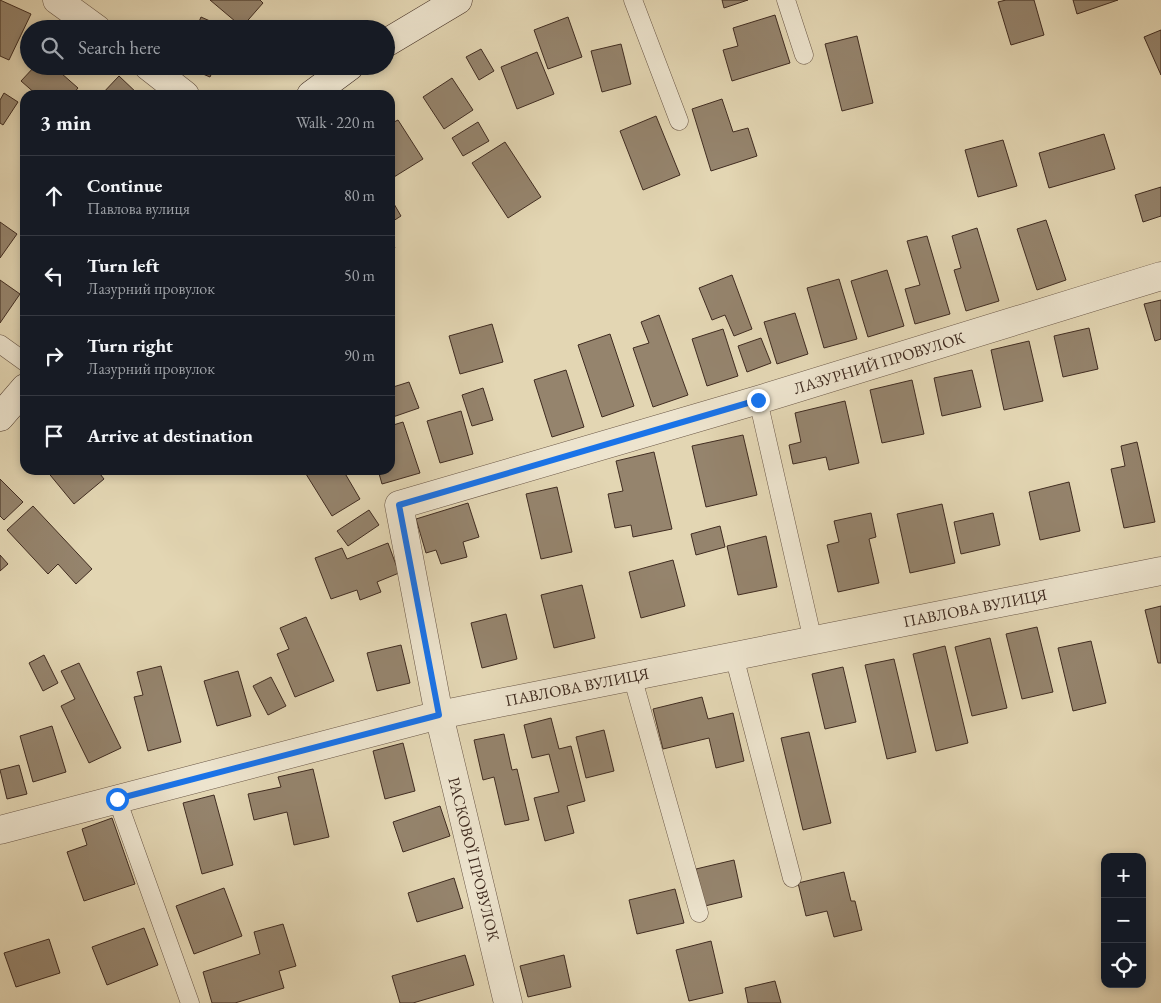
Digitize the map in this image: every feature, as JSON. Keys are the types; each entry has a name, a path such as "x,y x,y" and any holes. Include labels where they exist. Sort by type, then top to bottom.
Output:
{"street":[{"path":"57,0 85,20"},
{"path":"395,38 458,0"},
{"path":"159,75 179,90"},
{"path":"318,90 338,75"},
{"name":"ЛАЗУРНИЙ ПРОВУЛОК","path":"439,715 399,505 758,400 1161,276"},
{"path":"0,417 20,394"},
{"name":"ПАВЛОВА ВУЛИЦЯ","path":"0,830 439,715 1161,571"},
{"name":"РАСКОВОЇ ПРОВУЛОК","path":"439,715 508,1003"}],"lane":[{"path":"633,0 679,122"},
{"path":"786,0 804,55"},
{"path":"0,344 20,358"},
{"path":"758,400 813,640"},
{"path":"734,656 792,878"},
{"path":"632,676 699,913"},
{"path":"117,799 190,1003"}],"building":[{"path":"0,0 31,14 28,20 20,20 20,37 9,60 0,56"},
{"path":"210,0 260,0 263,3 248,20 234,20"},
{"path":"722,0 748,0 724,8"},
{"path":"1006,0 1034,0 1044,35 1011,45 998,2"},
{"path":"1073,0 1118,0 1077,14"},
{"path":"775,15 790,63 732,81 723,50 738,46 733,28"},
{"path":"568,17 582,57 548,69 534,30"},
{"path":"1161,30 1161,75 1144,37"},
{"path":"857,36 873,103 842,111 825,44"},
{"path":"621,44 631,84 602,92 591,51"},
{"path":"481,49 494,71 479,80 466,57"},
{"path":"537,52 554,94 517,109 501,67"},
{"path":"27,75 63,75 78,88 76,90 31,90 21,81"},
{"path":"119,76 134,90 106,90"},
{"path":"452,78 473,110 444,129 423,97"},
{"path":"4,93 18,102 3,125 0,123 0,100"},
{"path":"722,99 733,132 748,128 757,156 711,171 692,109"},
{"path":"656,116 680,175 643,190 620,131"},
{"path":"398,120 423,159 395,176 395,122"},
{"path":"478,122 489,141 463,156 452,138"},
{"path":"1104,134 1115,169 1049,188 1039,153"},
{"path":"1003,140 1017,186 978,197 965,150"},
{"path":"505,142 541,197 508,218 472,163"},
{"path":"1161,187 1161,216 1143,222 1135,195"},
{"path":"395,206 401,216 395,220"},
{"path":"1046,220 1066,280 1037,290 1017,229"},
{"path":"0,222 17,234 0,258"},
{"path":"977,228 999,301 966,311 954,270 961,268 952,236"},
{"path":"927,236 950,314 915,324 905,289 920,285 907,241"},
{"path":"887,270 904,326 868,337 851,281"},
{"path":"732,275 752,329 734,336 725,315 712,320 699,288"},
{"path":"839,279 857,339 824,348 807,288"},
{"path":"0,280 20,294 0,323"},
{"path":"1161,300 1161,339 1155,341 1144,304"},
{"path":"795,313 808,354 777,364 764,322"},
{"path":"659,315 688,395 653,407 633,348 649,343 641,322"},
{"path":"492,324 503,362 460,374 449,336"},
{"path":"1089,328 1098,369 1063,377 1054,336"},
{"path":"723,329 738,376 707,386 692,339"},
{"path":"610,334 634,406 602,417 578,345"},
{"path":"761,338 771,363 747,372 738,346"},
{"path":"1029,341 1043,401 1004,410 991,350"},
{"path":"566,370 584,427 552,437 534,380"},
{"path":"972,370 981,407 942,416 934,378"},
{"path":"912,380 924,434 882,443 870,390"},
{"path":"409,382 419,408 395,416 395,386"},
{"path":"483,388 493,420 472,426 462,395"},
{"path":"845,401 859,463 829,470 826,457 793,464 789,445 801,442 795,413"},
{"path":"461,411 473,454 440,463 427,421"},
{"path":"403,422 420,473 382,484 379,475 395,475 395,424"},
{"path":"743,435 757,495 706,507 692,446"},
{"path":"1137,442 1155,522 1124,528 1111,469 1125,466 1121,446"},
{"path":"654,452 672,529 633,537 631,525 615,528 608,494 623,491 616,461"},
{"path":"50,475 101,475 104,479 74,504"},
{"path":"307,475 346,475 360,499 332,516"},
{"path":"0,479 23,502 4,520 0,516"},
{"path":"1069,482 1080,531 1040,540 1029,492"},
{"path":"557,487 572,552 541,559 526,494"},
{"path":"468,503 479,537 463,542 467,557 441,564 436,550 426,553 416,519"},
{"path":"942,504 955,563 910,573 897,514"},
{"path":"33,506 92,569 76,584 58,564 48,574 7,530"},
{"path":"369,510 379,525 348,546 337,531"},
{"path":"871,513 876,537 869,539 879,583 838,592 827,545 839,542 834,521"},
{"path":"993,513 1000,545 961,554 954,522"},
{"path":"720,526 725,547 696,555 691,534"},
{"path":"766,536 777,587 738,595 727,546"},
{"path":"388,543 399,573 377,582 381,592 360,600 357,590 331,599 315,558 342,548 347,559"},
{"path":"0,555 8,564 0,571"},
{"path":"673,560 685,606 641,618 629,572"},
{"path":"582,585 595,638 554,648 541,595"},
{"path":"1161,606 1161,663 1158,663 1145,610"},
{"path":"506,614 517,659 482,668 471,623"},
{"path":"306,617 334,681 295,697 277,654 289,649 280,628"},
{"path":"1037,627 1053,692 1022,699 1006,634"},
{"path":"990,638 1007,708 972,716 955,647"},
{"path":"1091,641 1106,703 1073,711 1058,648"},
{"path":"401,645 410,683 377,691 367,653"},
{"path":"945,646 968,743 936,751 913,654"},
{"path":"44,655 58,683 43,691 29,663"},
{"path":"894,659 916,752 887,759 865,665"},
{"path":"79,663 121,748 89,763 61,706 75,699 61,671"},
{"path":"161,666 181,742 148,751 134,697 143,695 137,672"},
{"path":"843,667 856,722 825,729 812,674"},
{"path":"238,671 251,716 217,726 204,681"},
{"path":"271,677 286,706 268,715 253,686"},
{"path":"702,697 708,719 733,713 744,761 716,768 709,738 663,749 653,709"},
{"path":"551,718 559,749 571,746 585,801 567,806 574,833 545,841 534,798 559,792 549,754 532,758 524,725"},
{"path":"52,726 66,772 33,782 20,736"},
{"path":"604,730 614,771 586,778 576,737"},
{"path":"809,732 831,823 803,830 781,738"},
{"path":"504,734 512,770 517,769 529,820 505,825 494,777 483,780 474,740"},
{"path":"403,743 415,791 385,799 373,751"},
{"path":"19,765 27,794 7,799 0,770"},
{"path":"313,769 329,837 294,845 287,812 254,820 248,794 281,787 278,777"},
{"path":"214,795 233,865 202,874 183,803"},
{"path":"440,806 450,836 403,852 393,822"},
{"path":"112,818 135,884 84,901 67,852 87,845 82,829"},
{"path":"734,860 742,897 705,906 696,869"},
{"path":"844,872 851,901 855,901 862,930 834,937 827,911 806,916 798,883"},
{"path":"454,878 463,908 417,922 408,893"},
{"path":"224,888 242,936 194,954 176,906"},
{"path":"675,889 684,923 637,934 629,900"},
{"path":"283,924 296,966 279,971 284,988 235,1003 212,1003 203,972 260,954 254,932"},
{"path":"144,928 158,965 107,985 92,947"},
{"path":"49,939 60,973 16,987 4,953"},
{"path":"711,941 723,993 689,1001 676,950"},
{"path":"465,955 474,985 413,1003 400,1003 392,976"},
{"path":"564,955 571,987 528,997 520,966"},
{"path":"775,981 781,1003 748,1003 745,988"}],"route":[{"path":"117,799 439,715 399,505 758,400"}]}
